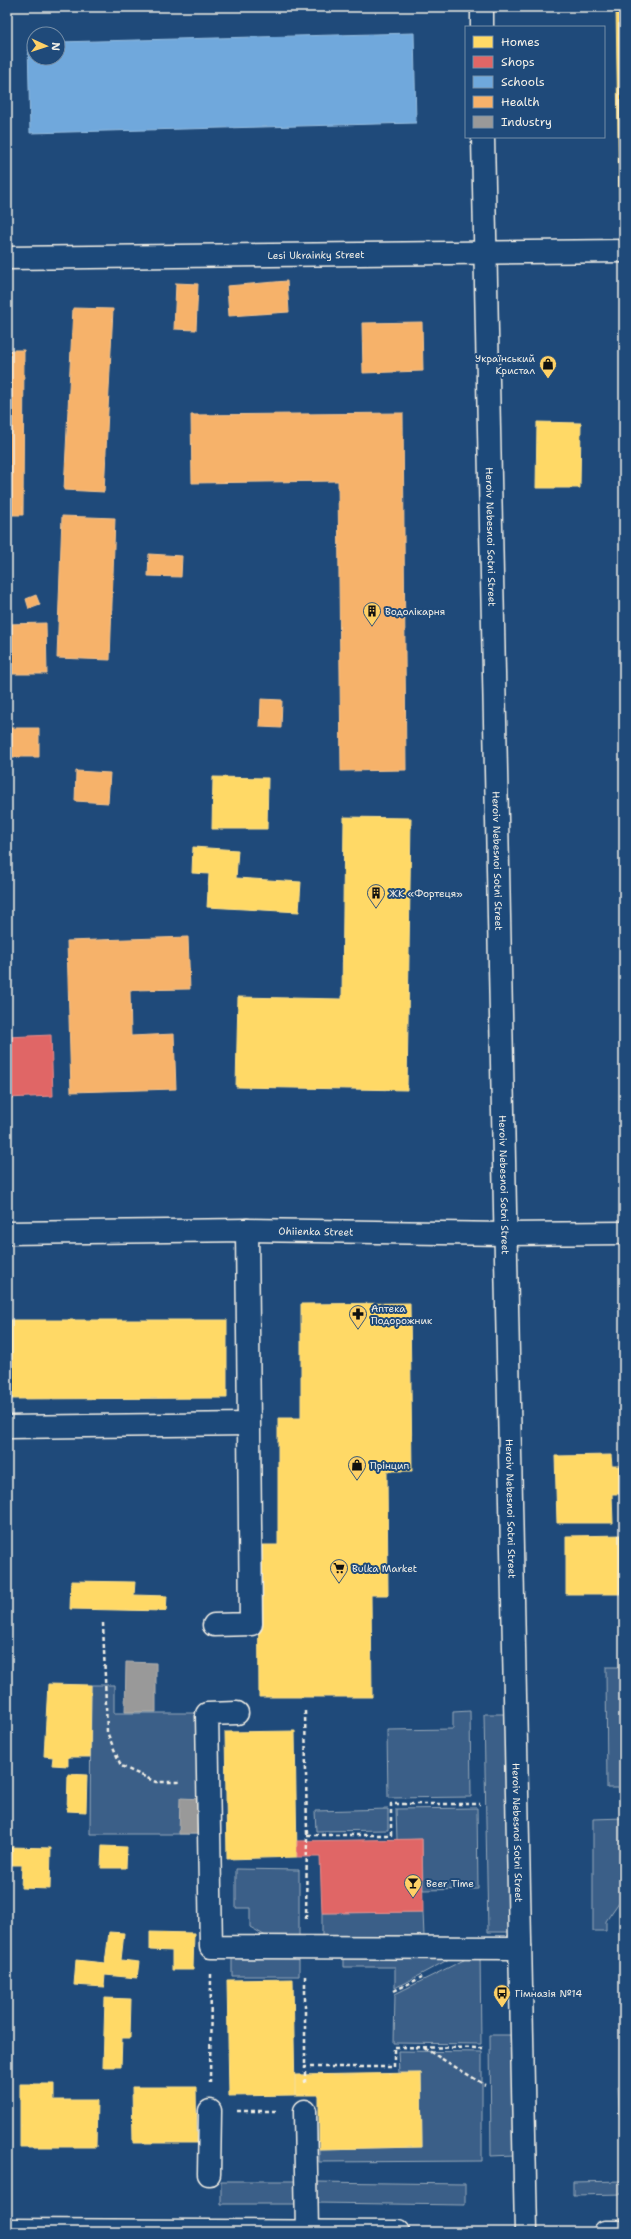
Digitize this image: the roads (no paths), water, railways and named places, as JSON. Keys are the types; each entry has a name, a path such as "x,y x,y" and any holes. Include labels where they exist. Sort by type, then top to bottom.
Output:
{"street":[{"path":"482,7 482,26"},
{"name":"Heroiv Nebesnoi Sotni Street","path":"483,138 504,1234 526,2232"},
{"name":"Lesi Ukrainky Street","path":"7,258 624,250"},
{"path":"214,1625 251,1624 247,1230"},
{"name":"Ohiienka Street","path":"7,1233 247,1230 504,1234 624,1233"},
{"path":"7,1427 248,1424"},
{"path":"237,1713 207,1714 211,1947 520,1948"},
{"path":"209,2174 210,2111"},
{"path":"295,2232 305,2111"},
{"path":"7,2230 398,2232"},
{"path":"605,2232 624,2232"}],"place":[{"name":"Український Кристал","path":"548,379"},
{"name":"Водолікарня","path":"372,626"},
{"name":"ЖК «Фортеця»","path":"376,908"},
{"name":"Аптека Подорожник","path":"358,1329"},
{"name":"Прінцип","path":"357,1480"},
{"name":"Bulka Market","path":"339,1583"},
{"name":"Beer Time","path":"413,1898"},
{"name":"Гімназія №14","path":"502,2008"}]}
